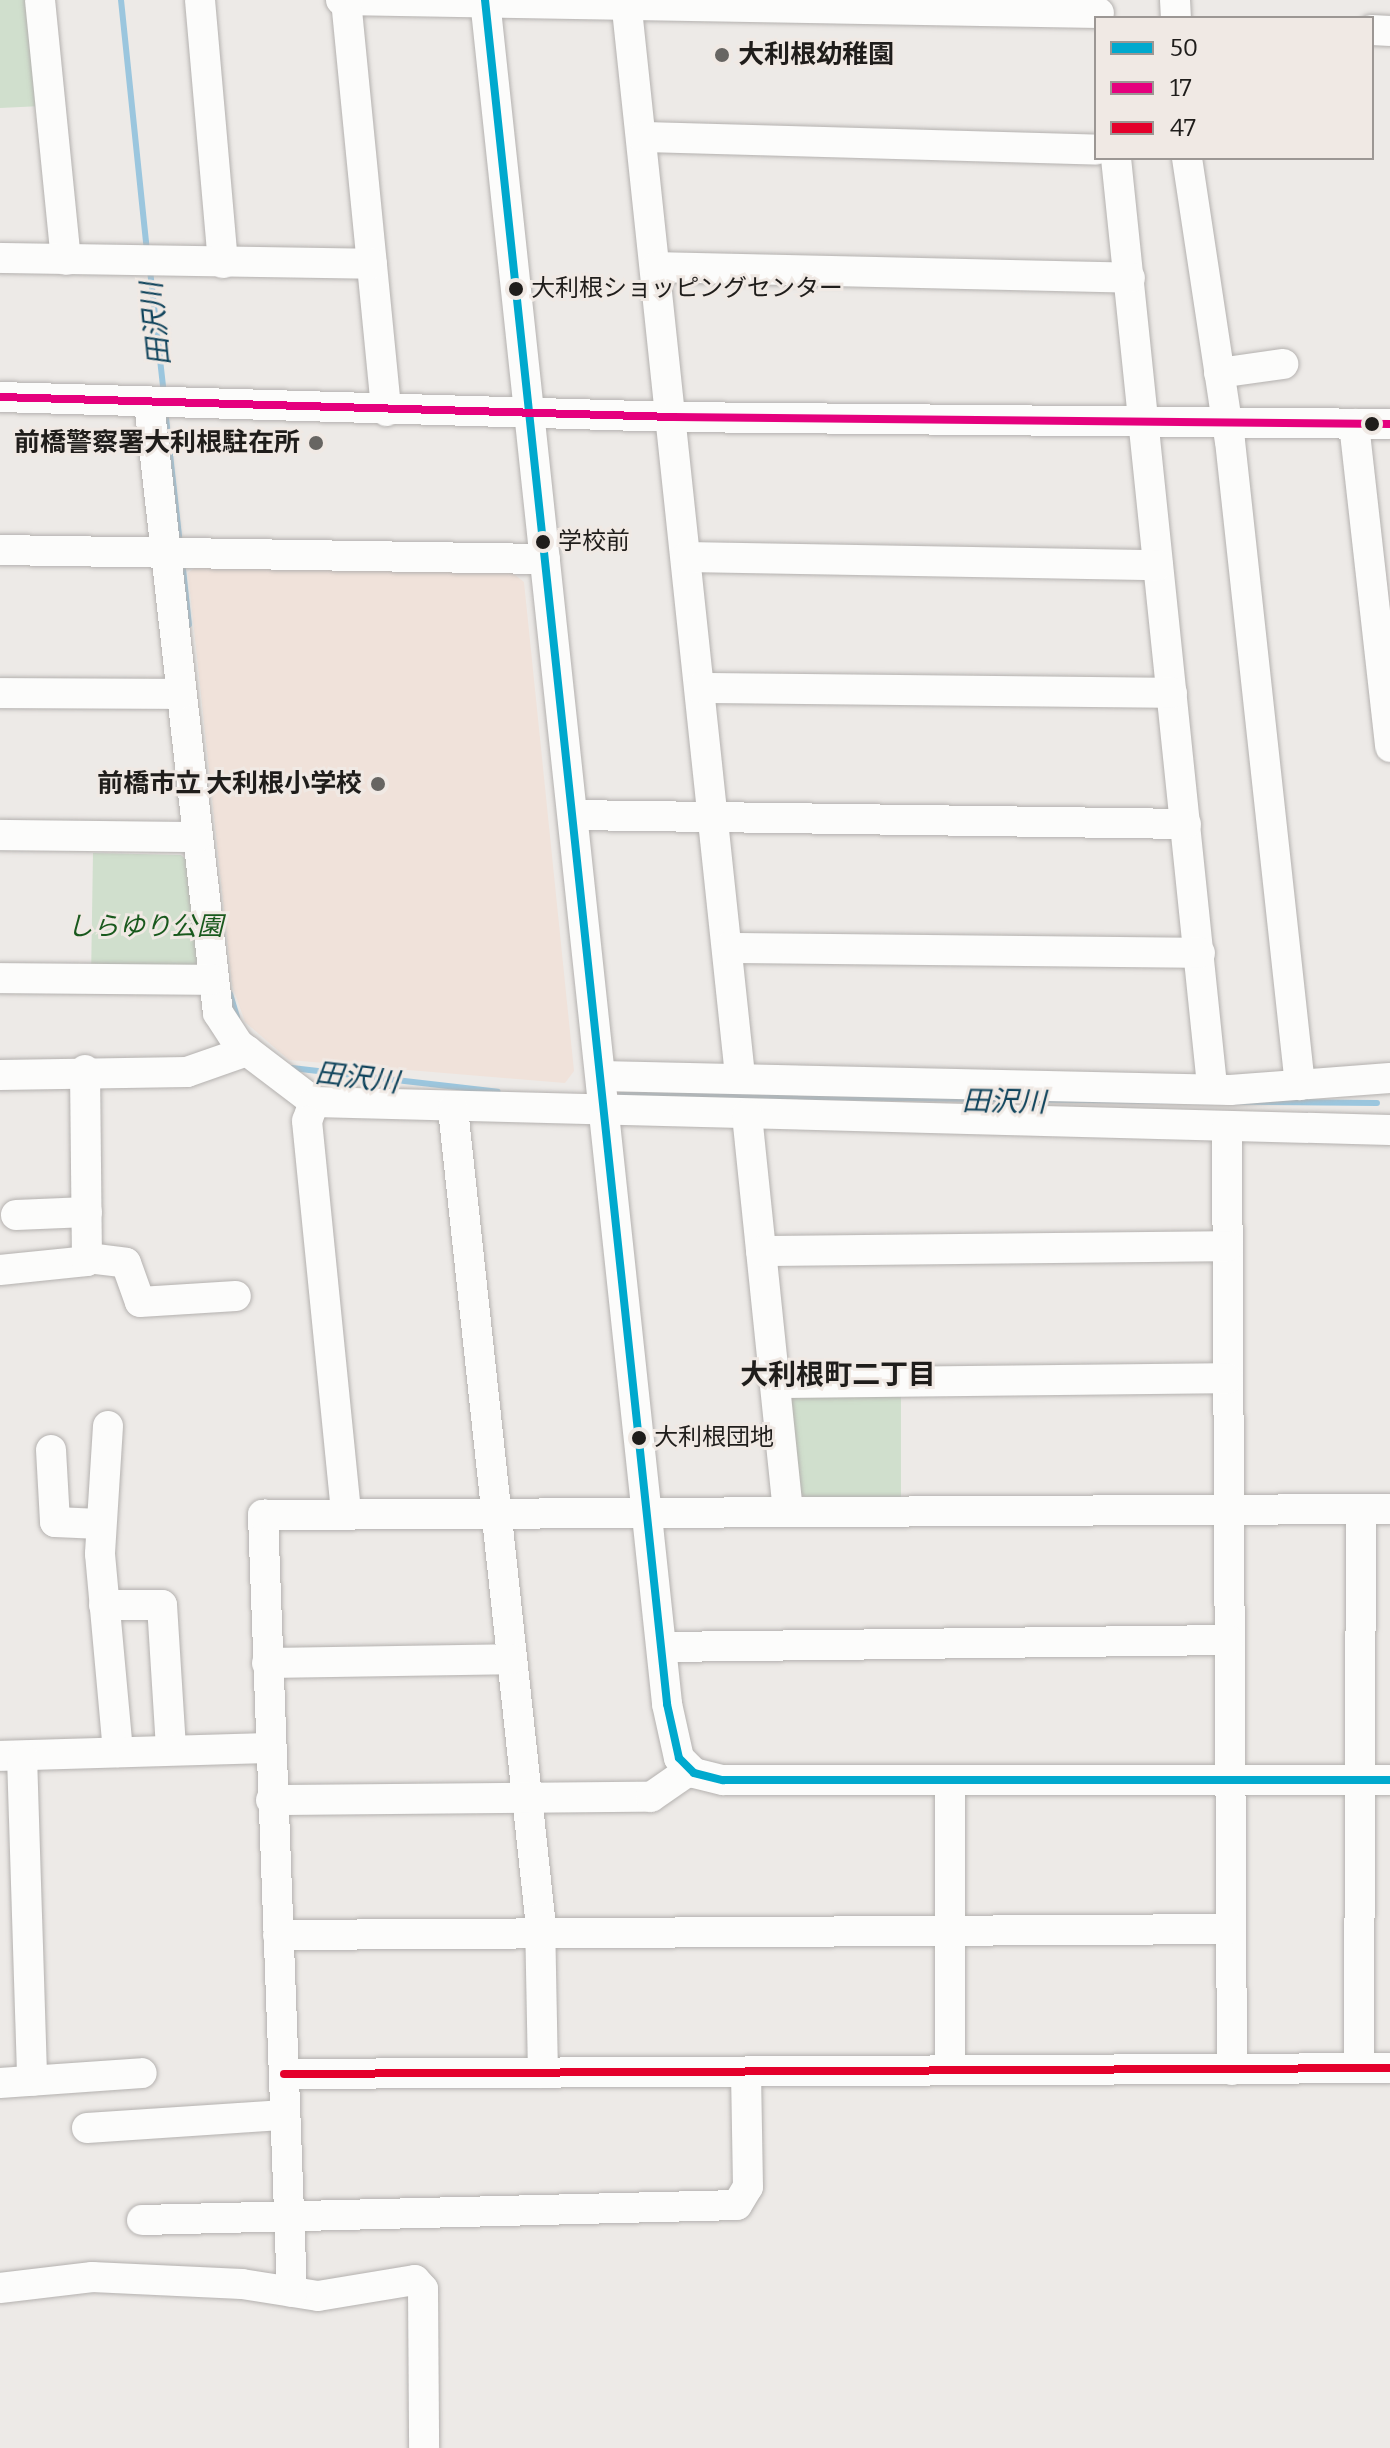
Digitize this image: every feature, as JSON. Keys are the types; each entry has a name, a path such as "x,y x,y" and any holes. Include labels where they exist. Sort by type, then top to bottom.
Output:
{"street":[{"path":"40,0 66,260"},
{"path":"200,0 223,263"},
{"path":"386,411 344,0 1099,10"},
{"path":"485,1 671,1736 690,1770 723,1780 1375,1779"},
{"path":"626,3 673,417 740,1076"},
{"path":"642,137 1094,150"},
{"path":"1116,160 1212,1086"},
{"path":"1187,160 1227,427 1300,1085"},
{"path":"0,258 372,264"},
{"path":"656,267 1130,278"},
{"path":"1219,373 1283,364"},
{"path":"0,397 386,411 673,417 1227,427 1390,424"},
{"path":"149,403 212,980 222,1023 247,1051 314,1102 453,1109 1390,1130"},
{"path":"1354,424 1390,747"},
{"path":"0,550 545,559"},
{"path":"686,557 1158,565"},
{"path":"700,688 1172,693"},
{"path":"0,693 181,694"},
{"path":"573,815 1186,824"},
{"path":"0,835 197,837"},
{"path":"728,948 1200,953"},
{"path":"0,978 212,980"},
{"path":"0,1075 85,1070 187,1072 247,1051"},
{"path":"85,1070 87,1212 102,1258"},
{"path":"601,1076 1212,1086 1300,1085 1390,1078"},
{"path":"978,1120 979,1081"},
{"path":"314,1102 307,1121 346,1513"},
{"path":"453,1109 541,1934 543,2073"},
{"path":"747,1115 788,1511"},
{"path":"1227,1126 1232,2070"},
{"path":"16,1215 87,1212"},
{"path":"761,1251 1228,1246"},
{"path":"0,1270 80,1265 102,1258 131,1269 140,1302 236,1296"},
{"path":"776,1383 1228,1378"},
{"path":"108,1426 100,1524 118,1752"},
{"path":"51,1450 55,1522 100,1524"},
{"path":"292,2292 261,1520 268,1513 1375,1509 1375,1779 1359,2068"},
{"path":"104,1605 162,1605 171,1748"},
{"path":"663,1647 1228,1640"},
{"path":"267,1663 511,1659"},
{"path":"32,2081 13,1872 11,1756 171,1748 270,1748"},
{"path":"271,1800 651,1797 690,1770"},
{"path":"950,1780 950,2070"},
{"path":"278,1935 1230,1929"},
{"path":"284,2074 1390,2068"},
{"path":"142,2220 737,2205 748,2187 746,2072"},
{"path":"0,2083 142,2073"},
{"path":"87,2128 285,2115"},
{"path":"0,2288 92,2277 336,2295 419,2283 424,2448"}],"shaded area":[{"name":"前橋市立 大利根小学校","path":"201,563 510,571 524,582 574,1071 565,1083 289,1060 245,1022 232,985 188,573"}],"green space":[{"path":"0,0 34,0 42,106 0,108"},
{"name":"しらゆり公園","path":"93,853 181,855 193,866 205,969 91,980"},
{"path":"901,1390 901,1500 808,1500 797,1490 788,1398"}],"waterway":[{"name":"田沢川","path":"121,0 147,251"},
{"name":"田沢川","path":"150,270 164,394"},
{"name":"田沢川","path":"165,409 180,545"},
{"name":"田沢川","path":"182,560 189,625"},
{"name":"田沢川","path":"230,994 237,1017"},
{"name":"田沢川","path":"292,1068 498,1092"},
{"name":"田沢川","path":"621,1095 1377,1103"}],"transit line":[{"name":"50","path":"485,0 667,1704 679,1758 694,1773 723,1780 1390,1780"},
{"name":"17","path":"0,397 673,417 1390,424"},
{"name":"47","path":"284,2074 1390,2068"}],"place":[{"name":"大利根幼稚園","path":"722,55"},
{"name":"大利根ショッピングセンター","path":"516,289"},
{"name":"前橋警察署大利根駐在所","path":"316,443"},
{"name":"学校前","path":"543,542"},
{"name":"前橋市立 大利根小学校","path":"378,784"},
{"name":"大利根団地","path":"639,1438"}],"district":[{"name":"大利根町二丁目","path":"838,1375"}]}
